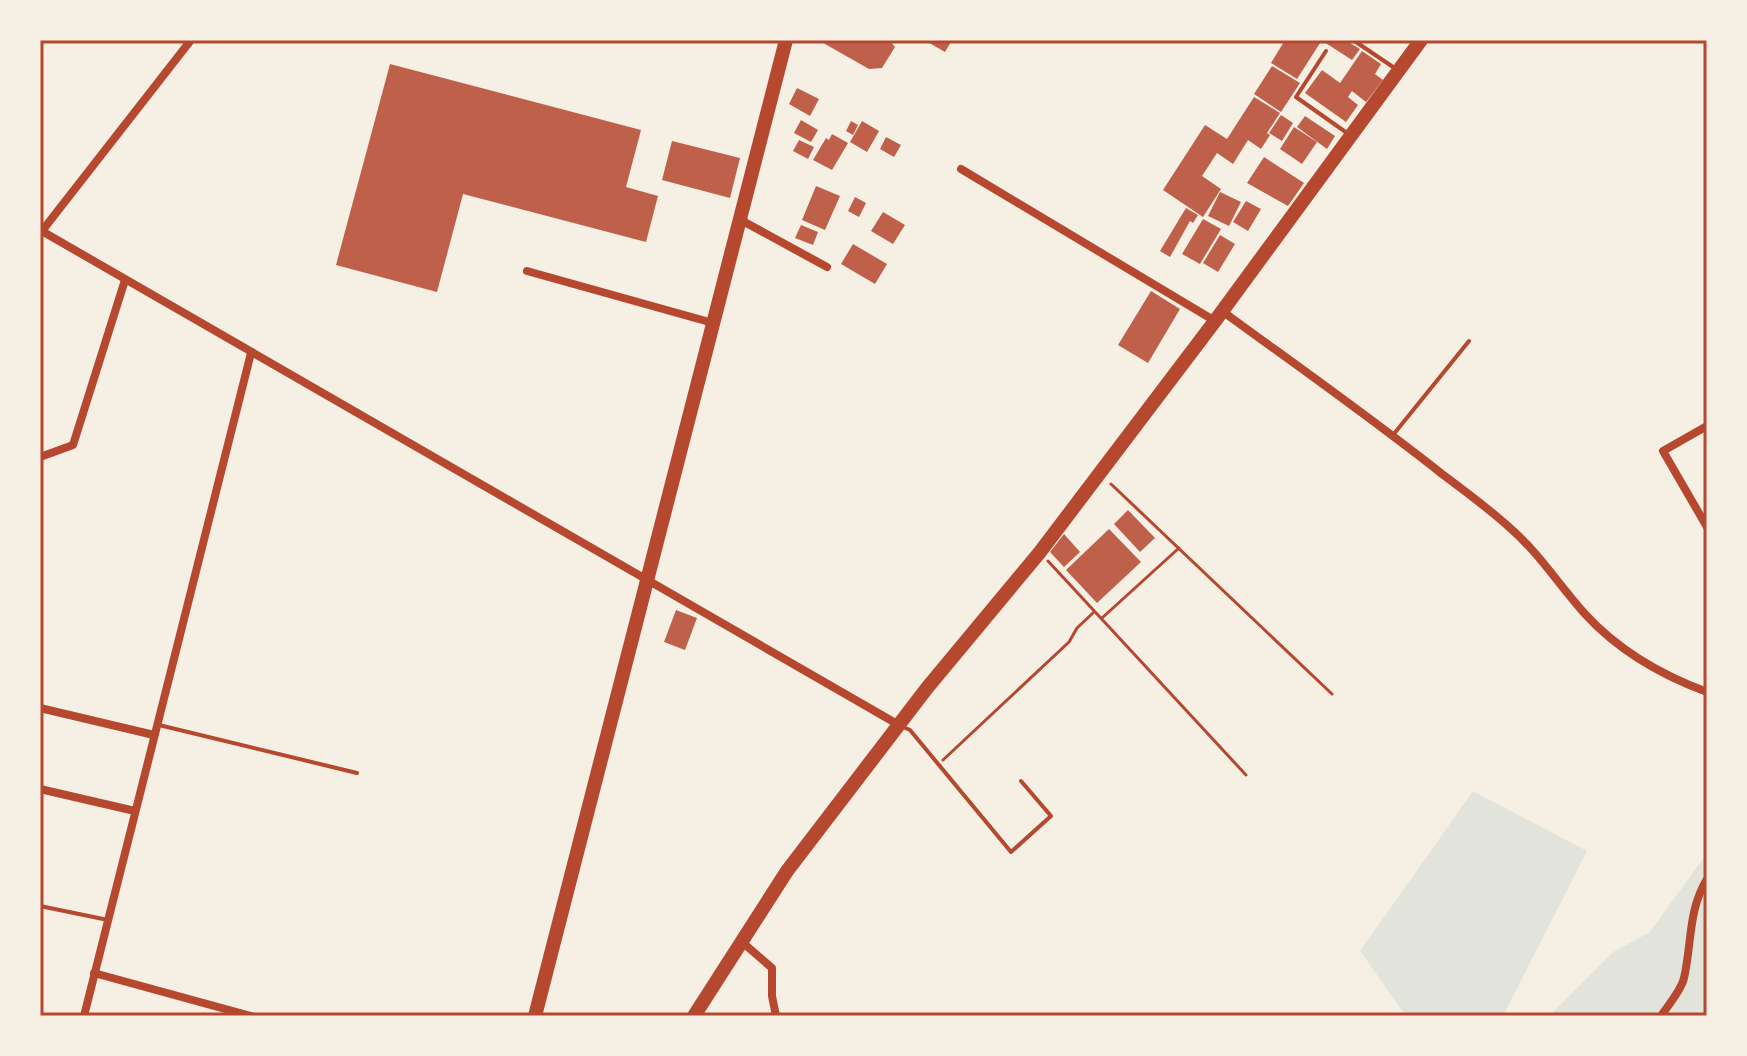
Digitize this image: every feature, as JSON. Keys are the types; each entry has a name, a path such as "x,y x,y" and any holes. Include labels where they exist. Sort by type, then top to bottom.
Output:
{"main road":[{"path":"535,1016 786,40"},
{"path":"694,1016 787,871 899,725 1040,552 1421,40"}],"street":[{"path":"191,40 41,231 899,725"},
{"path":"961,169 1218,316 1393,435 1508,526 1548,566 1599,629 1637,658 1676,681 1707,692"},
{"path":"739,219 827,267"},
{"path":"527,271 713,323"},
{"path":"40,457 73,445 125,280"},
{"path":"84,1016 251,353"},
{"path":"1707,426 1663,451 1707,527"},
{"path":"40,708 154,735"},
{"path":"40,789 135,811"},
{"path":"1661,1016 1683,981 1690,923 1697,895 1707,879"},
{"path":"742,942 772,968 776,1016"},
{"path":"94,973 251,1016"}],"lane":[{"path":"1353,40 1398,70"},
{"path":"1326,51 1296,97 1349,135"},
{"path":"1393,435 1469,341"},
{"path":"157,724 357,773"},
{"path":"899,725 910,730 1011,852 1051,816 1021,781"},
{"path":"40,906 108,920"}],"path":[{"path":"1099,473 1332,694"},
{"path":"1101,619 1179,548"},
{"path":"1040,552 1246,775"},
{"path":"938,764 1069,642 1077,628 1094,612"}],"shaded area":[{"path":"1473,791 1587,851 1503,1016 1406,1016 1360,951"},
{"path":"1707,853 1706,1016 1549,1016 1613,952 1650,932"}],"building":[{"path":"818,40 889,40 895,47 882,68 869,69"},
{"path":"924,40 952,40 945,52"},
{"path":"1285,40 1322,40 1297,79 1271,63"},
{"path":"1325,40 1345,40 1360,49 1352,60"},
{"path":"1362,51 1381,64 1375,74 1383,80 1366,102 1352,91 1348,97 1358,105 1346,122 1305,93 1322,70 1340,83"},
{"path":"390,64 641,130 626,187 658,196 646,242 463,194 437,292 336,265"},
{"path":"1272,66 1300,83 1281,112 1254,94"},
{"path":"797,88 819,99 810,116 789,104"},
{"path":"1254,97 1280,113 1261,149 1248,140 1233,164 1217,153 1202,176 1221,189 1203,217 1163,190 1205,125 1227,139"},
{"path":"1281,115 1293,123 1282,141 1269,133"},
{"path":"1305,116 1335,136 1327,149 1297,127"},
{"path":"801,120 818,130 811,142 794,133"},
{"path":"851,121 858,125 853,135 846,131"},
{"path":"862,121 879,131 867,152 850,142"},
{"path":"1294,127 1317,142 1302,164 1280,149"},
{"path":"832,134 848,143 832,170 813,160 826,138 829,140"},
{"path":"886,137 901,145 894,157 880,149"},
{"path":"799,140 814,147 808,159 793,151"},
{"path":"672,141 740,158 730,198 662,180"},
{"path":"1264,157 1304,183 1288,206 1247,183"},
{"path":"816,186 840,196 825,230 802,220"},
{"path":"1220,192 1241,202 1229,226 1208,216"},
{"path":"855,197 866,203 859,217 848,211"},
{"path":"1246,201 1261,209 1248,231 1233,222"},
{"path":"1186,208 1198,215 1193,223 1190,221 1170,257 1160,251"},
{"path":"883,212 905,225 893,244 871,231"},
{"path":"1203,219 1221,229 1200,264 1182,254"},
{"path":"801,225 818,232 813,245 795,238"},
{"path":"1220,235 1235,244 1218,272 1203,263"},
{"path":"853,244 887,264 875,284 841,264"},
{"path":"1151,291 1180,309 1148,363 1118,345"},
{"path":"1128,510 1155,538 1140,552 1114,524"},
{"path":"1109,529 1141,562 1097,603 1066,570"},
{"path":"1064,534 1080,552 1064,567 1050,552"},
{"path":"676,610 697,618 685,650 664,642"}]}
